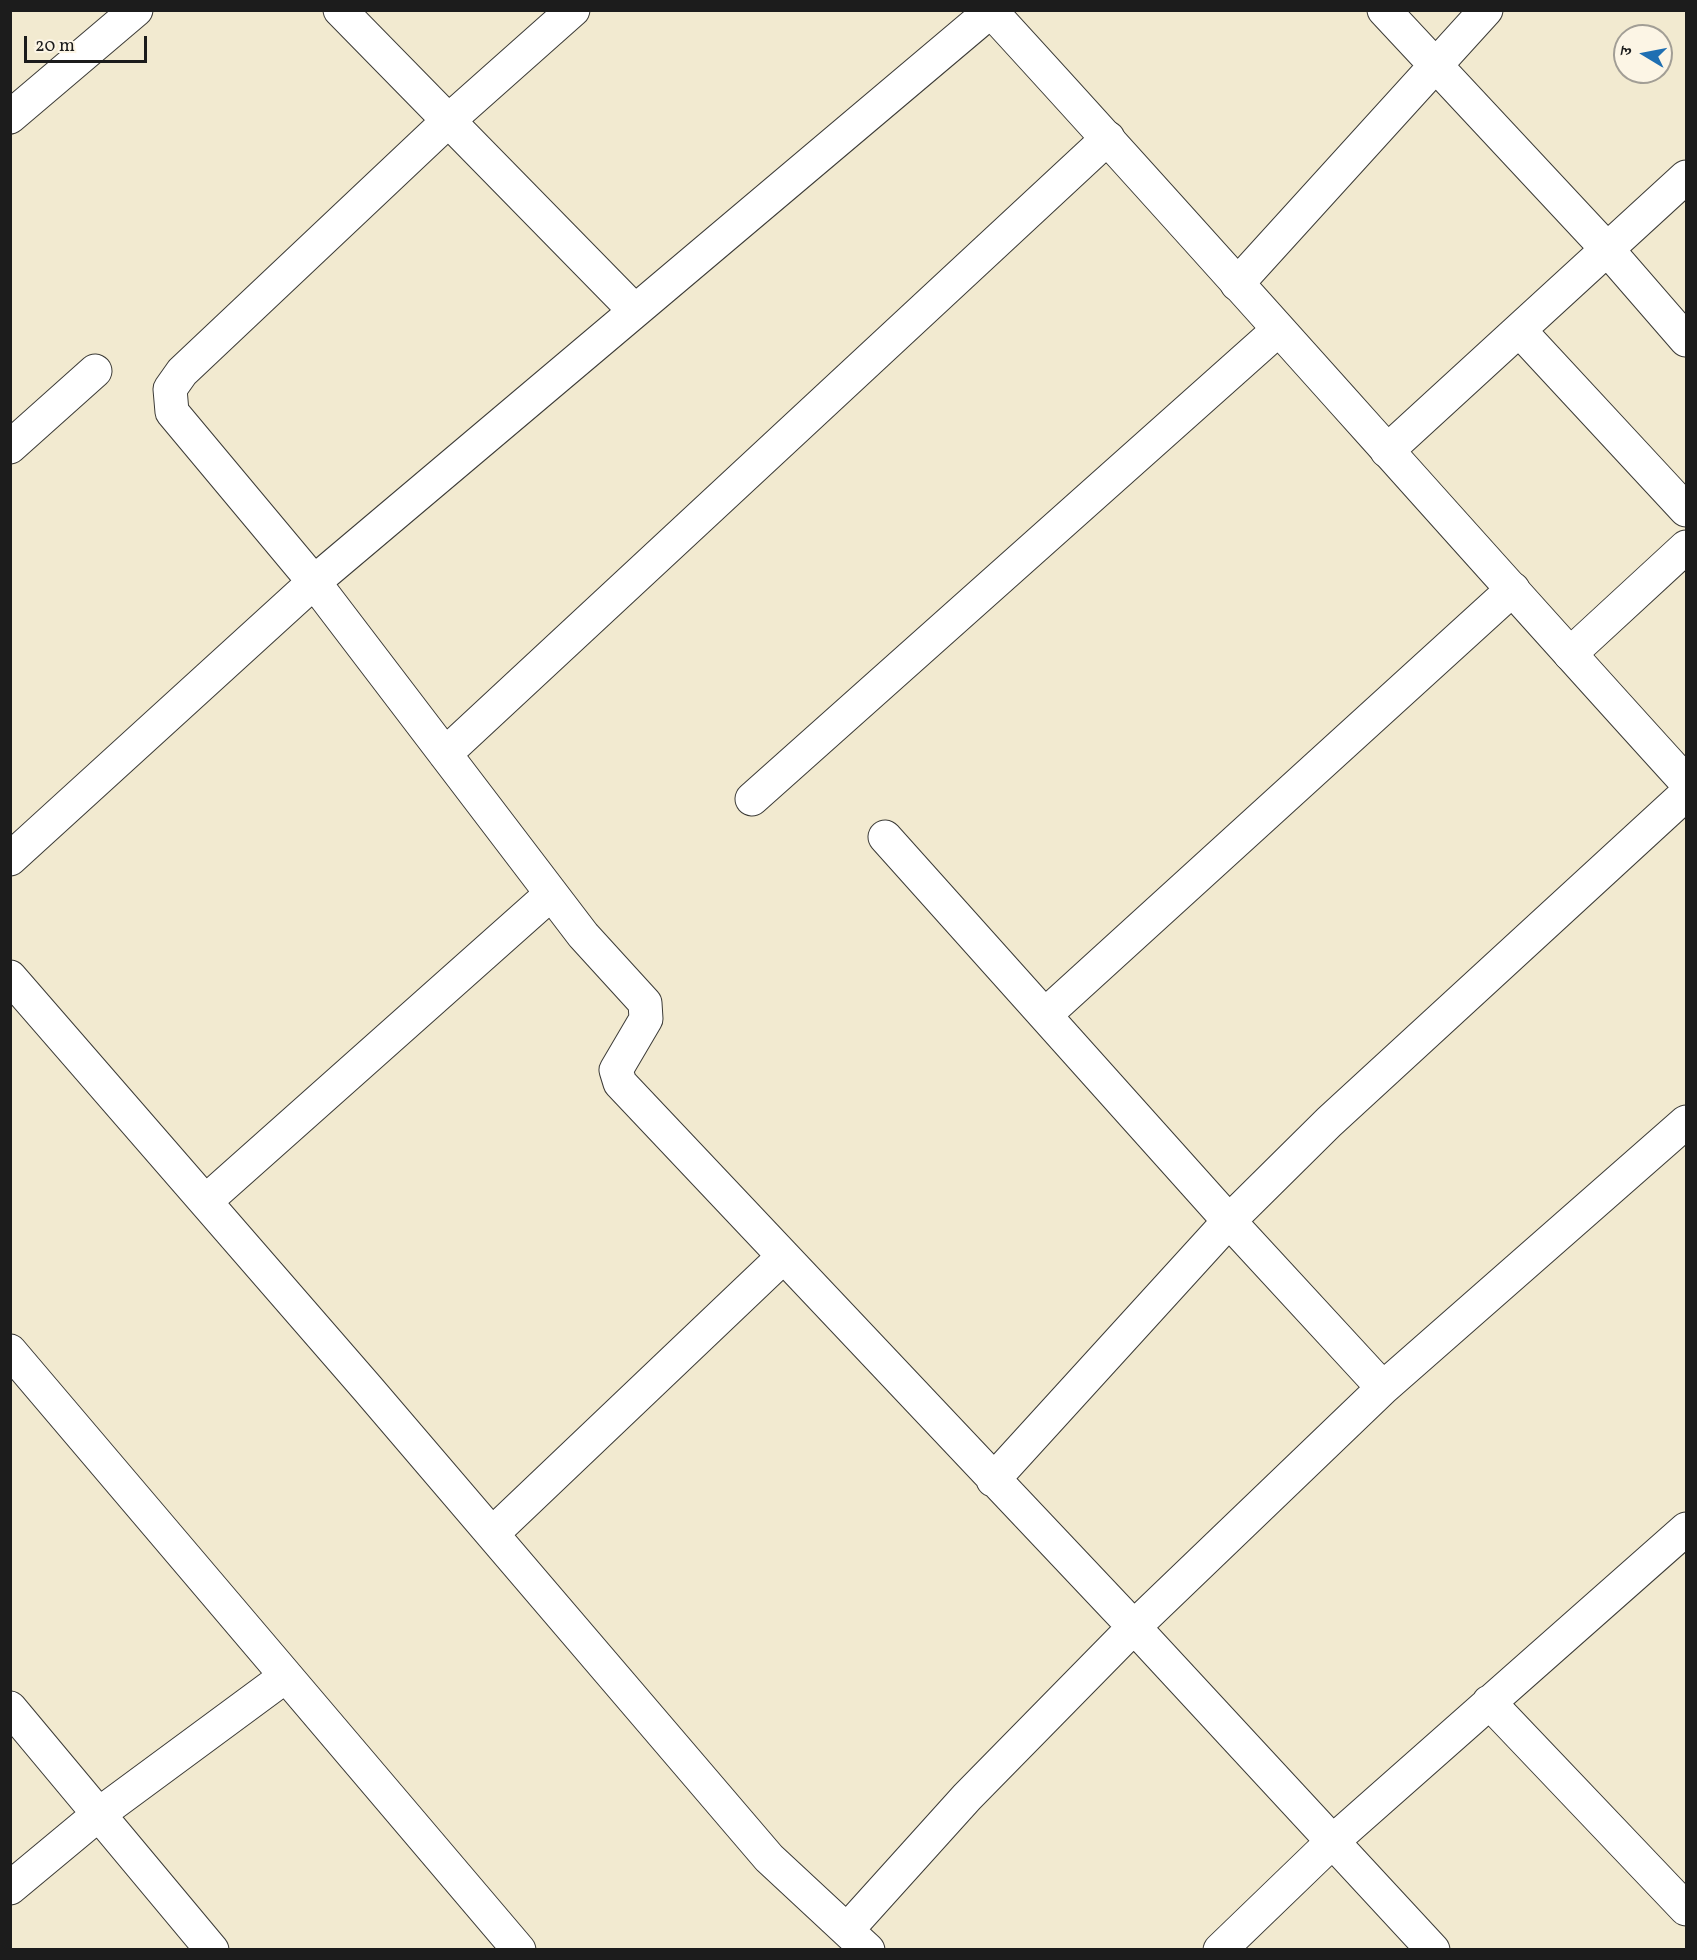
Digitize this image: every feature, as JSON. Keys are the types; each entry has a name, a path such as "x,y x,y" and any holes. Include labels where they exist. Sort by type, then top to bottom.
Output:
{"street":[{"path":"10,117 136,10"},
{"path":"339,10 635,312"},
{"path":"573,10 448,121 182,372 170,389 172,412 314,582 583,935 645,1003 646,1019 616,1070 620,1083 1134,1628 1433,1950"},
{"path":"1384,10 1607,249 1686,340"},
{"path":"1237,284 1486,10"},
{"path":"10,859 314,582 991,11 1108,138 1686,782"},
{"path":"445,754 1108,138"},
{"path":"1387,451 1686,177"},
{"path":"752,799 1278,330"},
{"path":"1519,330 1686,510"},
{"path":"10,447 95,371"},
{"path":"1570,654 1686,547"},
{"path":"1045,1015 1513,589"},
{"path":"993,1480 1229,1221 1329,1122 1686,794"},
{"path":"885,837 1229,1221 1383,1388"},
{"path":"206,1201 551,894"},
{"path":"10,977 206,1201 769,1858 857,1940 966,1797 1134,1628 1383,1388 1686,1122"},
{"path":"492,1534 783,1257"},
{"path":"10,1351 519,1950"},
{"path":"1220,1950 1333,1841 1686,1529"},
{"path":"10,1888 99,1814 286,1676"},
{"path":"1489,1702 1686,1909"},
{"path":"10,1708 212,1950"}]}
